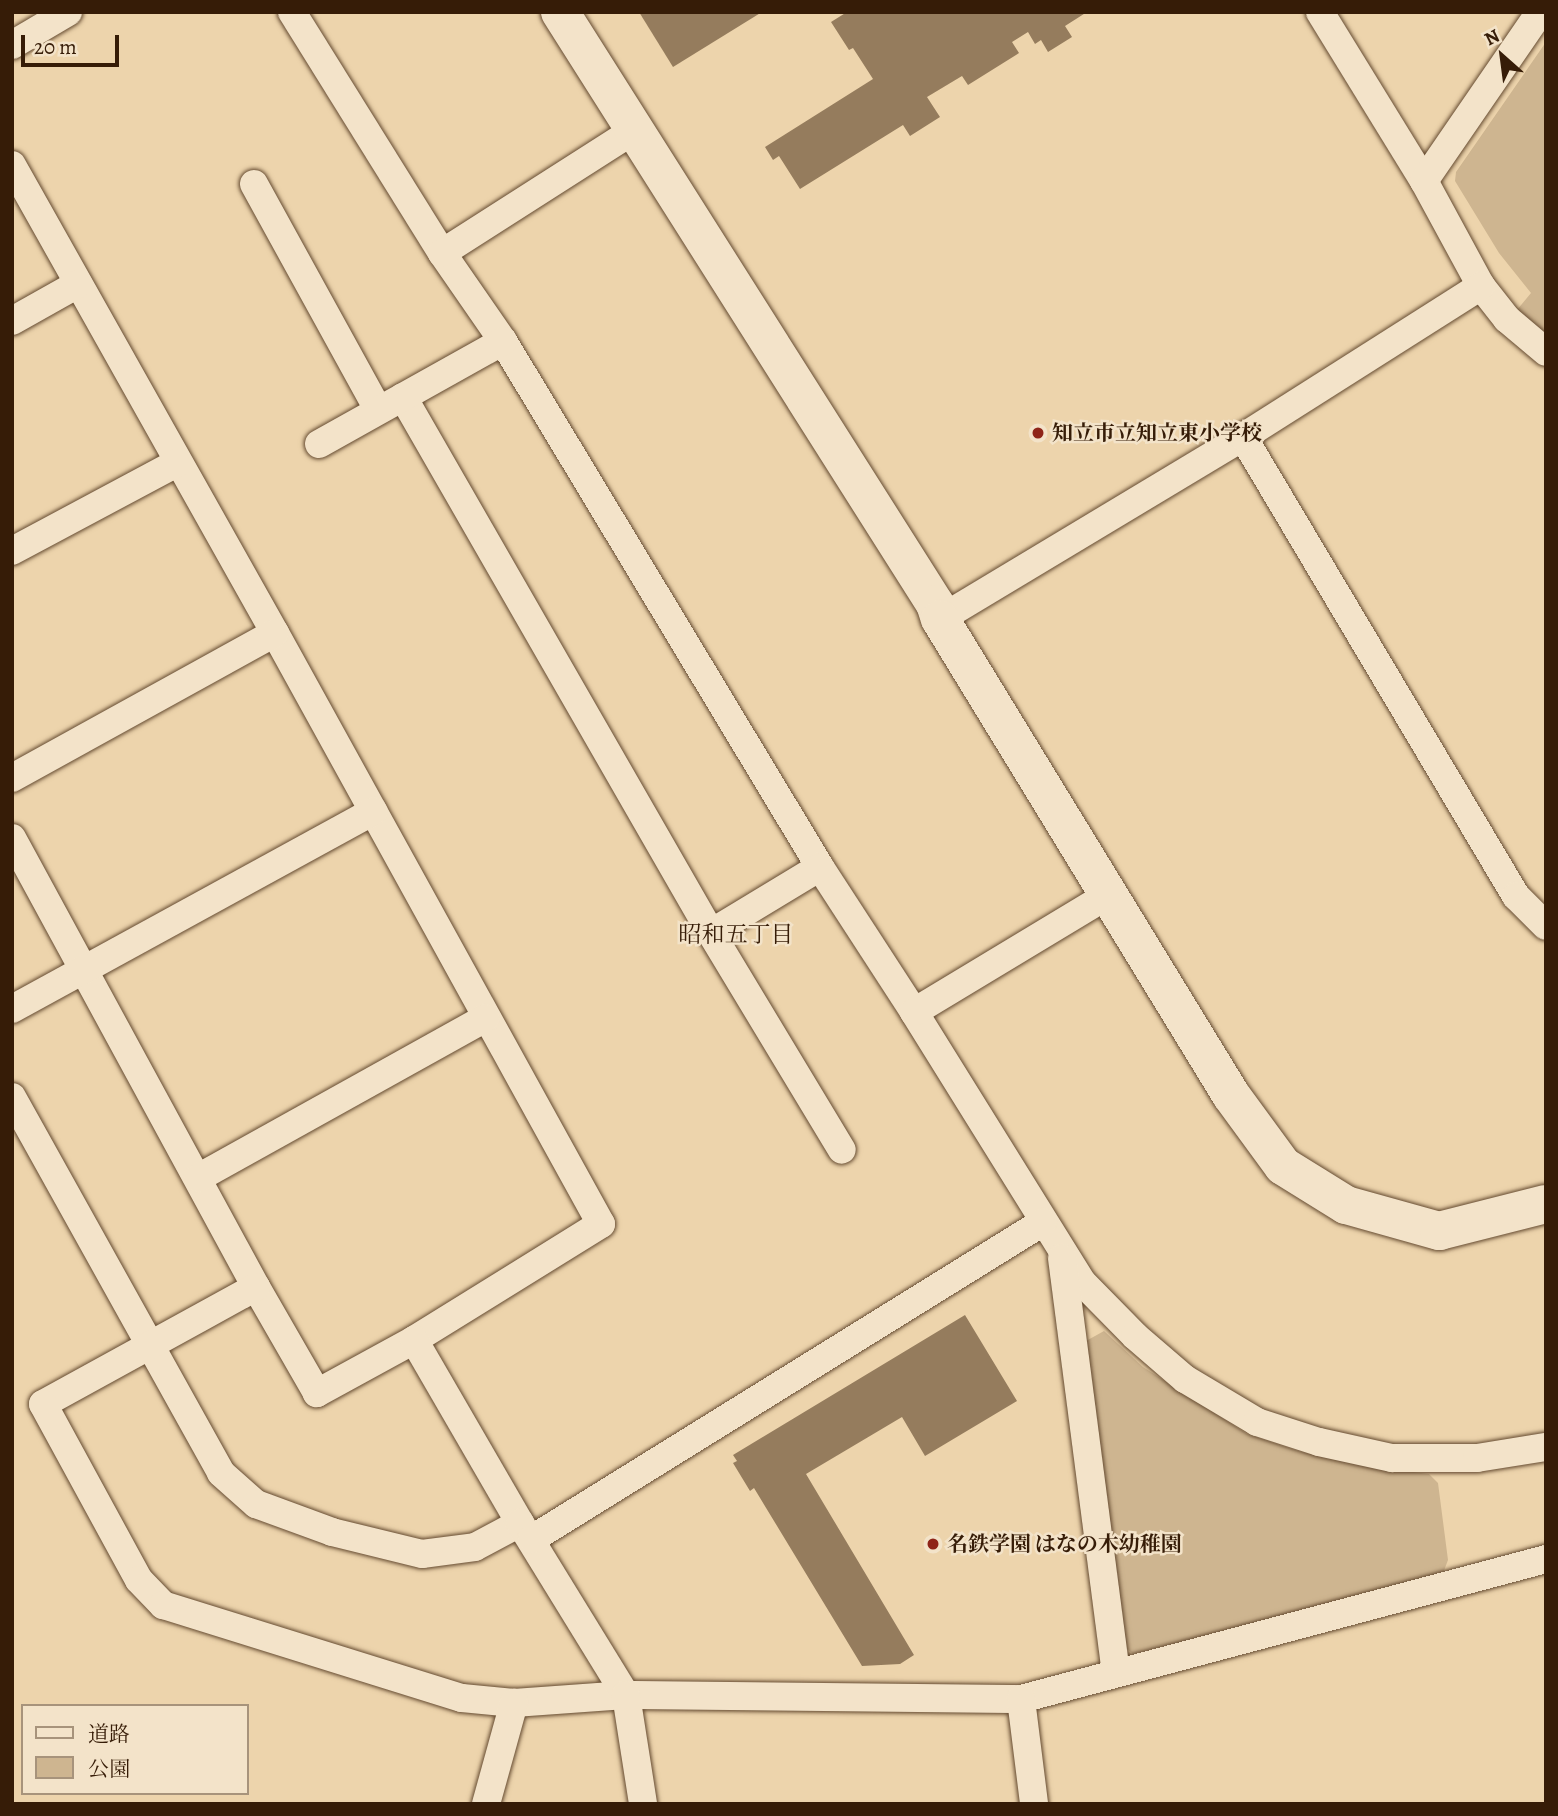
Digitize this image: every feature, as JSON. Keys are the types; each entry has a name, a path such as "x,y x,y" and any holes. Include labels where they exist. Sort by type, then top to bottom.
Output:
{"street":[{"path":"12,45 68,12"},
{"path":"292,12 442,253 503,341 820,867 1083,1283 1135,1336 1185,1379 1257,1422 1319,1442 1391,1458 1477,1458 1546,1447"},
{"path":"560,12 934,604 940,619 1231,1095 1283,1166 1346,1205 1438,1231 1546,1204"},
{"path":"1320,12 1424,181 1481,286 1507,319 1546,352"},
{"path":"1424,181 1540,12"},
{"path":"442,253 633,131"},
{"path":"12,165 177,463 275,633 601,1224 414,1340 317,1393 256,1287 12,838"},
{"path":"254,184 378,410"},
{"path":"12,321 78,284"},
{"path":"940,619 1243,437 1481,286"},
{"path":"318,444 503,341"},
{"path":"403,397 711,933 842,1150"},
{"path":"1243,437 1516,896 1546,926"},
{"path":"12,551 177,463"},
{"path":"12,778 275,633"},
{"path":"12,1009 373,811"},
{"path":"711,933 820,867"},
{"path":"914,1012 1108,895"},
{"path":"198,1178 486,1018"},
{"path":"12,1097 153,1346 221,1473 256,1504 332,1532 422,1554 475,1547 526,1531 1043,1222"},
{"path":"1061,1252 1116,1672"},
{"path":"256,1287 153,1346 43,1404 139,1580 163,1605 462,1698 514,1703 626,1695 1021,1699 1546,1559"},
{"path":"414,1340 626,1695 643,1804"},
{"path":"1021,1699 1034,1804"},
{"path":"486,1804 514,1703"}],"green space":[{"path":"1546,42 1546,334 1517,310 1531,293 1499,253 1455,181 1456,172"},
{"path":"1104,1331 1143,1367 1247,1434 1298,1451 1358,1465 1429,1474 1438,1483 1448,1560 1442,1576 1133,1654 1120,1642 1086,1341"}],"building":[{"path":"639,12 762,12 673,67"},
{"path":"847,12 1087,12 1065,26 1072,37 1048,52 1041,40 1035,44 1028,32 1012,42 1019,53 968,85 962,76 927,97 940,117 910,136 903,125 800,189 779,156 773,160 765,147 873,79 853,48 849,50 831,22"},
{"path":"965,1315 1017,1401 925,1456 902,1417 806,1474 914,1655 900,1664 862,1666 754,1488 750,1491 733,1463 737,1461 733,1455"}],"place":[{"name":"知立市立知立東小学校","path":"1038,433"},
{"name":"名鉄学園 はなの木幼稚園","path":"933,1544"}],"district":[{"name":"昭和五丁目","path":"736,935"}]}
